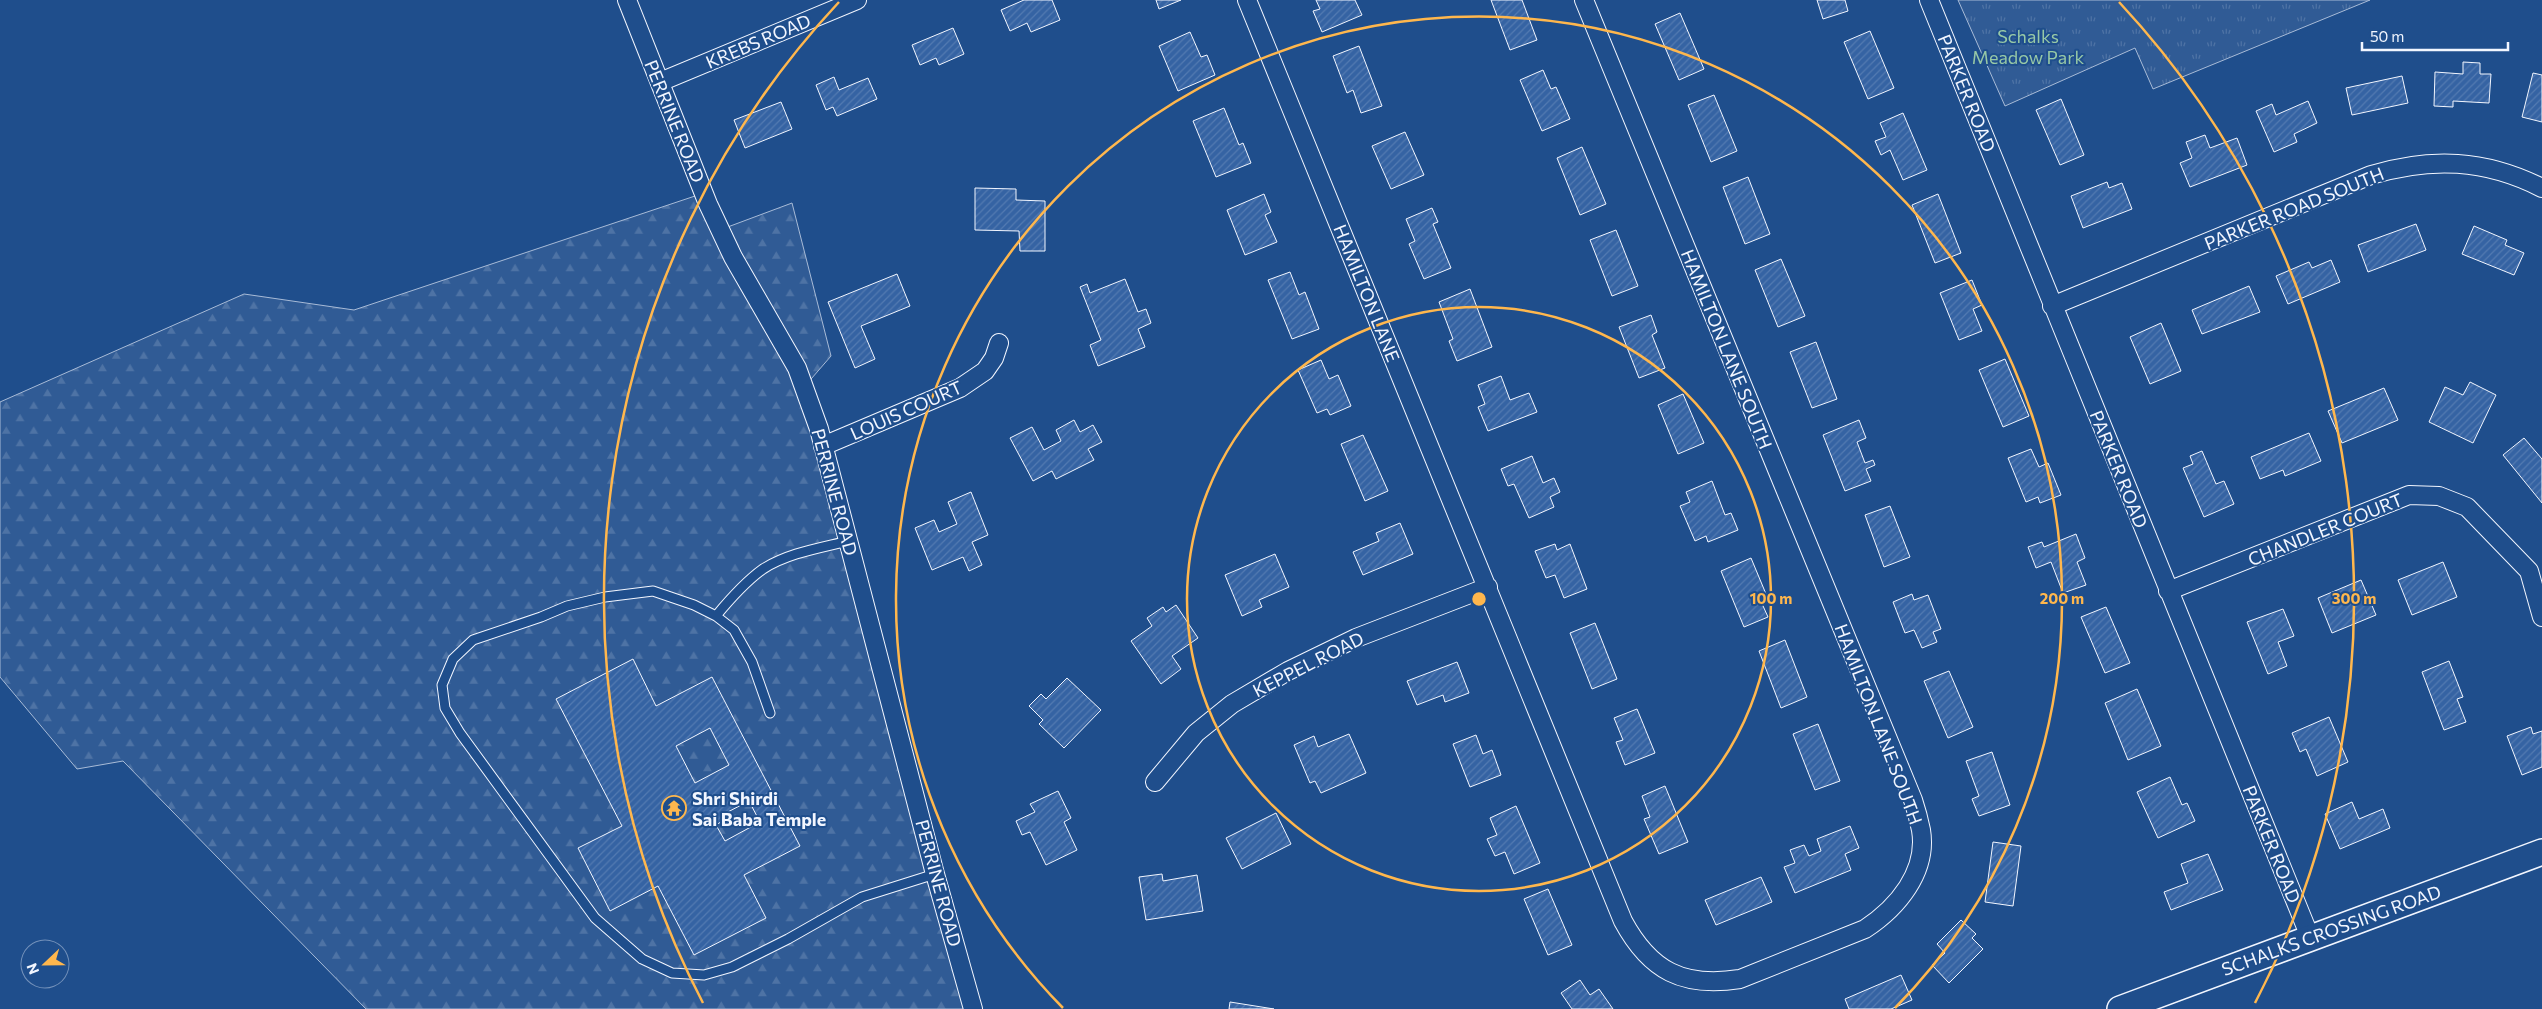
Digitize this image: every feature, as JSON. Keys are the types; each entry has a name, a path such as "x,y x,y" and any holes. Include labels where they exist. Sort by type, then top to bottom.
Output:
{"street":[{"name":"PERRINE ROAD","path":"627,0 708,204 733,258 797,368 823,446 973,1009"},
{"name":"KREBS ROAD","path":"660,82 857,0"},
{"name":"HAMILTON LANE","path":"1247,0 1488,587"},
{"name":"HAMILTON LANE SOUTH","path":"1488,587 1623,921 1643,953 1657,965 1688,980 1707,982 1740,978 1865,929 1882,918 1897,903 1911,881 1921,858 1921,831 1913,800 1584,0"},
{"name":"PARKER ROAD","path":"1929,0 2310,937"},
{"name":"PARKER ROAD SOUTH","path":"2052,306 2370,175 2394,168 2444,162 2468,164 2525,180 2542,188"},
{"name":"LOUIS COURT","path":"823,446 960,388 985,371 994,358 1000,343"},
{"name":"CHANDLER COURT","path":"2168,591 2409,495 2439,496 2467,507 2529,571 2542,617"},
{"name":"KEPPEL ROAD","path":"1155,782 1196,732 1232,704 1288,671 1356,638 1488,587"},
{"name":"SCHALKS CROSSING ROAD","path":"2120,1009 2310,937 2542,853"}],"lane":[{"path":"716,616 740,588 764,569 791,556 848,541"},
{"path":"770,713 752,662 734,630 716,616 694,605 653,591 605,597 567,606 541,617 473,640 453,659 442,685 445,708 460,733 595,918 642,959 672,973 704,975 740,963 788,939 862,897 936,874"}],"green space":[{"name":"Schalks Meadow Park","path":"1958,0 2370,0 2153,89 2135,48 2005,106"},
{"path":"710,191 725,228 792,203 831,356 805,386 966,1009 366,1009 123,761 77,769 0,677 0,402 244,294 354,310"}],"building":[{"path":"1024,0 1052,0 1060,20 1031,32 1027,23 1010,31 1001,10"},
{"path":"1156,0 1181,0 1159,9"},
{"path":"1316,0 1355,0 1362,15 1322,32 1313,11 1320,9"},
{"path":"1491,0 1522,0 1537,40 1510,50"},
{"path":"1817,0 1845,0 1848,11 1823,19"},
{"path":"1680,13 1704,69 1679,80 1655,24"},
{"path":"953,28 964,54 939,65 936,58 920,65 912,45"},
{"path":"1870,31 1894,88 1868,99 1844,42"},
{"path":"1190,32 1201,57 1207,55 1215,75 1178,91 1159,46"},
{"path":"1359,46 1382,106 1361,113 1353,90 1347,93 1333,56"},
{"path":"2463,62 2480,63 2480,74 2491,74 2489,103 2453,101 2453,107 2434,106 2435,72 2463,74"},
{"path":"1543,70 1551,89 1556,87 1570,119 1542,131 1520,80"},
{"path":"2533,73 2542,75 2542,122 2522,117"},
{"path":"2402,76 2408,103 2352,115 2346,88"},
{"path":"834,77 839,90 868,78 877,99 837,116 833,107 826,110 816,85"},
{"path":"1714,95 1737,151 1711,162 1688,105"},
{"path":"2061,99 2084,155 2060,165 2036,110"},
{"path":"2308,101 2317,123 2294,134 2297,142 2274,152 2256,111 2272,104 2276,115"},
{"path":"781,102 792,129 745,148 734,120"},
{"path":"1224,108 1239,145 1243,143 1251,163 1216,177 1193,121"},
{"path":"1903,113 1927,170 1903,180 1890,150 1881,155 1875,141 1886,137 1880,123"},
{"path":"1405,132 1424,175 1391,189 1372,146"},
{"path":"2205,135 2210,148 2237,138 2247,165 2190,187 2180,163 2192,158 2186,142"},
{"path":"1582,147 1606,204 1580,215 1557,158"},
{"path":"1748,177 1770,234 1745,244 1723,187"},
{"path":"2107,182 2109,188 2122,183 2132,209 2083,228 2071,196"},
{"path":"975,188 1016,189 1016,200 1045,201 1045,251 1020,251 1019,231 975,230"},
{"path":"1264,194 1271,212 1265,215 1277,242 1245,255 1227,210"},
{"path":"1938,194 1961,253 1935,263 1912,205"},
{"path":"1432,208 1438,222 1433,224 1451,268 1424,279 1409,244 1415,241 1406,219"},
{"path":"2416,224 2426,250 2368,272 2358,245"},
{"path":"2474,226 2507,240 2505,245 2524,253 2514,275 2462,254"},
{"path":"1616,230 1638,286 1612,296 1590,240"},
{"path":"1781,259 1805,316 1778,327 1755,270"},
{"path":"2331,260 2340,282 2288,304 2276,276 2309,262 2312,268"},
{"path":"1290,272 1299,295 1305,292 1319,329 1292,339 1268,280"},
{"path":"897,274 910,306 861,326 875,359 855,368 828,302"},
{"path":"1125,279 1138,312 1146,309 1151,323 1138,329 1145,347 1098,366 1090,345 1101,340 1080,287 1087,284 1090,293"},
{"path":"1972,280 1982,305 1973,309 1982,331 1959,340 1940,293"},
{"path":"2249,286 2260,312 2202,334 2192,310"},
{"path":"1470,289 1492,347 1457,361 1449,341 1453,339 1439,302"},
{"path":"1651,315 1657,332 1652,335 1665,368 1639,378 1619,327"},
{"path":"2161,323 2181,371 2150,384 2130,337"},
{"path":"1816,342 1837,399 1812,408 1790,352"},
{"path":"2005,359 2029,416 2003,427 1979,370"},
{"path":"1321,360 1329,379 1338,375 1351,406 1330,415 1327,409 1317,413 1298,370"},
{"path":"1501,376 1510,400 1529,393 1537,412 1488,431 1478,407 1485,404 1478,385"},
{"path":"2470,382 2496,395 2473,443 2429,422 2445,387 2463,395"},
{"path":"2384,388 2398,420 2342,443 2328,411"},
{"path":"1683,394 1704,443 1678,454 1658,405"},
{"path":"1074,420 1080,432 1093,425 1102,442 1088,449 1094,460 1056,479 1052,471 1033,481 1010,438 1032,427 1044,450 1061,441 1056,430"},
{"path":"1859,420 1866,438 1857,442 1865,463 1873,460 1875,465 1866,469 1871,481 1845,491 1823,435"},
{"path":"2309,433 2321,461 2285,476 2283,470 2260,479 2251,457"},
{"path":"1363,435 1388,491 1365,501 1341,444"},
{"path":"2524,438 2542,459 2542,503 2503,455"},
{"path":"2031,449 2039,467 2048,463 2061,495 2040,503 2038,497 2026,502 2008,458"},
{"path":"2202,451 2216,484 2224,481 2234,504 2204,517 2183,468 2193,464 2190,456"},
{"path":"1532,456 1543,483 1554,478 1560,492 1550,497 1554,507 1529,518 1514,484 1508,486 1501,469"},
{"path":"1712,481 1725,515 1731,513 1738,530 1708,542 1706,536 1695,541 1680,506 1690,502 1686,492"},
{"path":"971,492 988,535 972,542 982,565 969,571 963,557 932,570 915,528 934,520 939,532 957,524 948,502"},
{"path":"1890,506 1910,557 1884,567 1865,515"},
{"path":"1400,523 1413,554 1363,575 1353,552 1379,541 1376,533"},
{"path":"2076,534 2085,558 2077,562 2086,585 2063,593 2051,562 2036,568 2028,547 2042,542 2044,547"},
{"path":"1555,544 1557,550 1570,544 1587,589 1564,598 1555,575 1546,578 1535,551"},
{"path":"1275,554 1289,587 1259,600 1262,607 1242,616 1225,575"},
{"path":"1751,558 1766,594 1759,597 1768,617 1744,627 1721,571"},
{"path":"2443,562 2457,597 2412,615 2398,580"},
{"path":"2361,580 2376,615 2332,633 2318,598"},
{"path":"1912,594 1914,600 1928,595 1941,629 1933,632 1937,642 1922,648 1914,630 1905,633 1893,602"},
{"path":"1176,605 1198,638 1172,656 1181,669 1161,684 1131,641 1152,626 1147,618 1163,607 1166,612"},
{"path":"2106,607 2130,663 2105,673 2081,617"},
{"path":"2283,609 2294,636 2278,642 2287,666 2268,674 2247,622"},
{"path":"1595,623 1617,679 1592,689 1570,633"},
{"path":"1785,640 1807,697 1781,708 1759,651"},
{"name":"Shri Shirdi Sai Baba Temple","path":"633,659 656,706 712,677 800,846 744,875 766,918 694,955 658,886 610,911 578,848 622,826 556,699","holes":["710,728 729,765 695,783 676,746","749,801 760,822 725,841 716,825 724,820 722,815"]},
{"path":"2449,661 2463,697 2457,699 2466,722 2444,730 2422,672"},
{"path":"1457,662 1469,693 1445,702 1443,695 1417,705 1407,681"},
{"path":"1949,671 1973,727 1948,738 1924,681"},
{"path":"1067,678 1101,710 1064,748 1039,724 1043,720 1029,706 1041,694 1046,699"},
{"path":"2137,689 2161,746 2128,760 2105,703"},
{"path":"1637,709 1655,753 1625,765 1616,742 1623,740 1614,718"},
{"path":"2329,717 2348,762 2317,776 2306,749 2300,752 2292,733"},
{"path":"1818,724 1840,781 1815,790 1793,734"},
{"path":"2531,727 2533,734 2542,731 2542,767 2522,775 2507,736"},
{"path":"1349,734 1366,773 1321,793 1315,781 1310,783 1294,745 1314,736 1318,747"},
{"path":"1476,735 1483,754 1492,750 1501,775 1470,787 1453,744"},
{"path":"1992,752 2010,805 1979,816 1972,799 1979,796 1966,761"},
{"path":"2170,777 2182,805 2187,803 2195,821 2158,838 2137,792"},
{"path":"1665,786 1688,842 1659,854 1644,819 1650,817 1642,796"},
{"path":"1058,791 1071,818 1064,822 1077,850 1046,865 1030,832 1022,835 1016,821 1035,812 1030,804"},
{"path":"2352,802 2359,819 2383,809 2390,828 2340,849 2325,814"},
{"path":"1516,806 1540,863 1514,874 1505,852 1495,856 1487,839 1497,835 1490,818"},
{"path":"1276,813 1291,844 1242,869 1226,838"},
{"path":"1850,826 1859,848 1845,854 1851,870 1795,893 1784,867 1795,863 1790,850 1804,845 1809,856 1821,851 1817,839"},
{"path":"1993,842 2021,846 2013,906 1985,902"},
{"path":"2208,854 2223,890 2171,910 2164,892 2188,883 2181,864"},
{"path":"1162,874 1163,881 1197,875 1203,911 1146,920 1139,877"},
{"path":"1761,877 1772,902 1716,925 1705,900"},
{"path":"1548,889 1572,945 1548,955 1524,899"},
{"path":"1961,920 1976,934 1972,938 1983,949 1949,983 1932,965 1945,953 1937,944"},
{"path":"1901,975 1912,1000 1891,1009 1849,1009 1845,999"},
{"path":"1580,980 1590,995 1599,989 1613,1009 1572,1009 1561,993"},
{"path":"1230,1002 1274,1009 1229,1009"}],"place":[{"name":"Shri Shirdi Sai Baba Temple","path":"674,808"}]}
